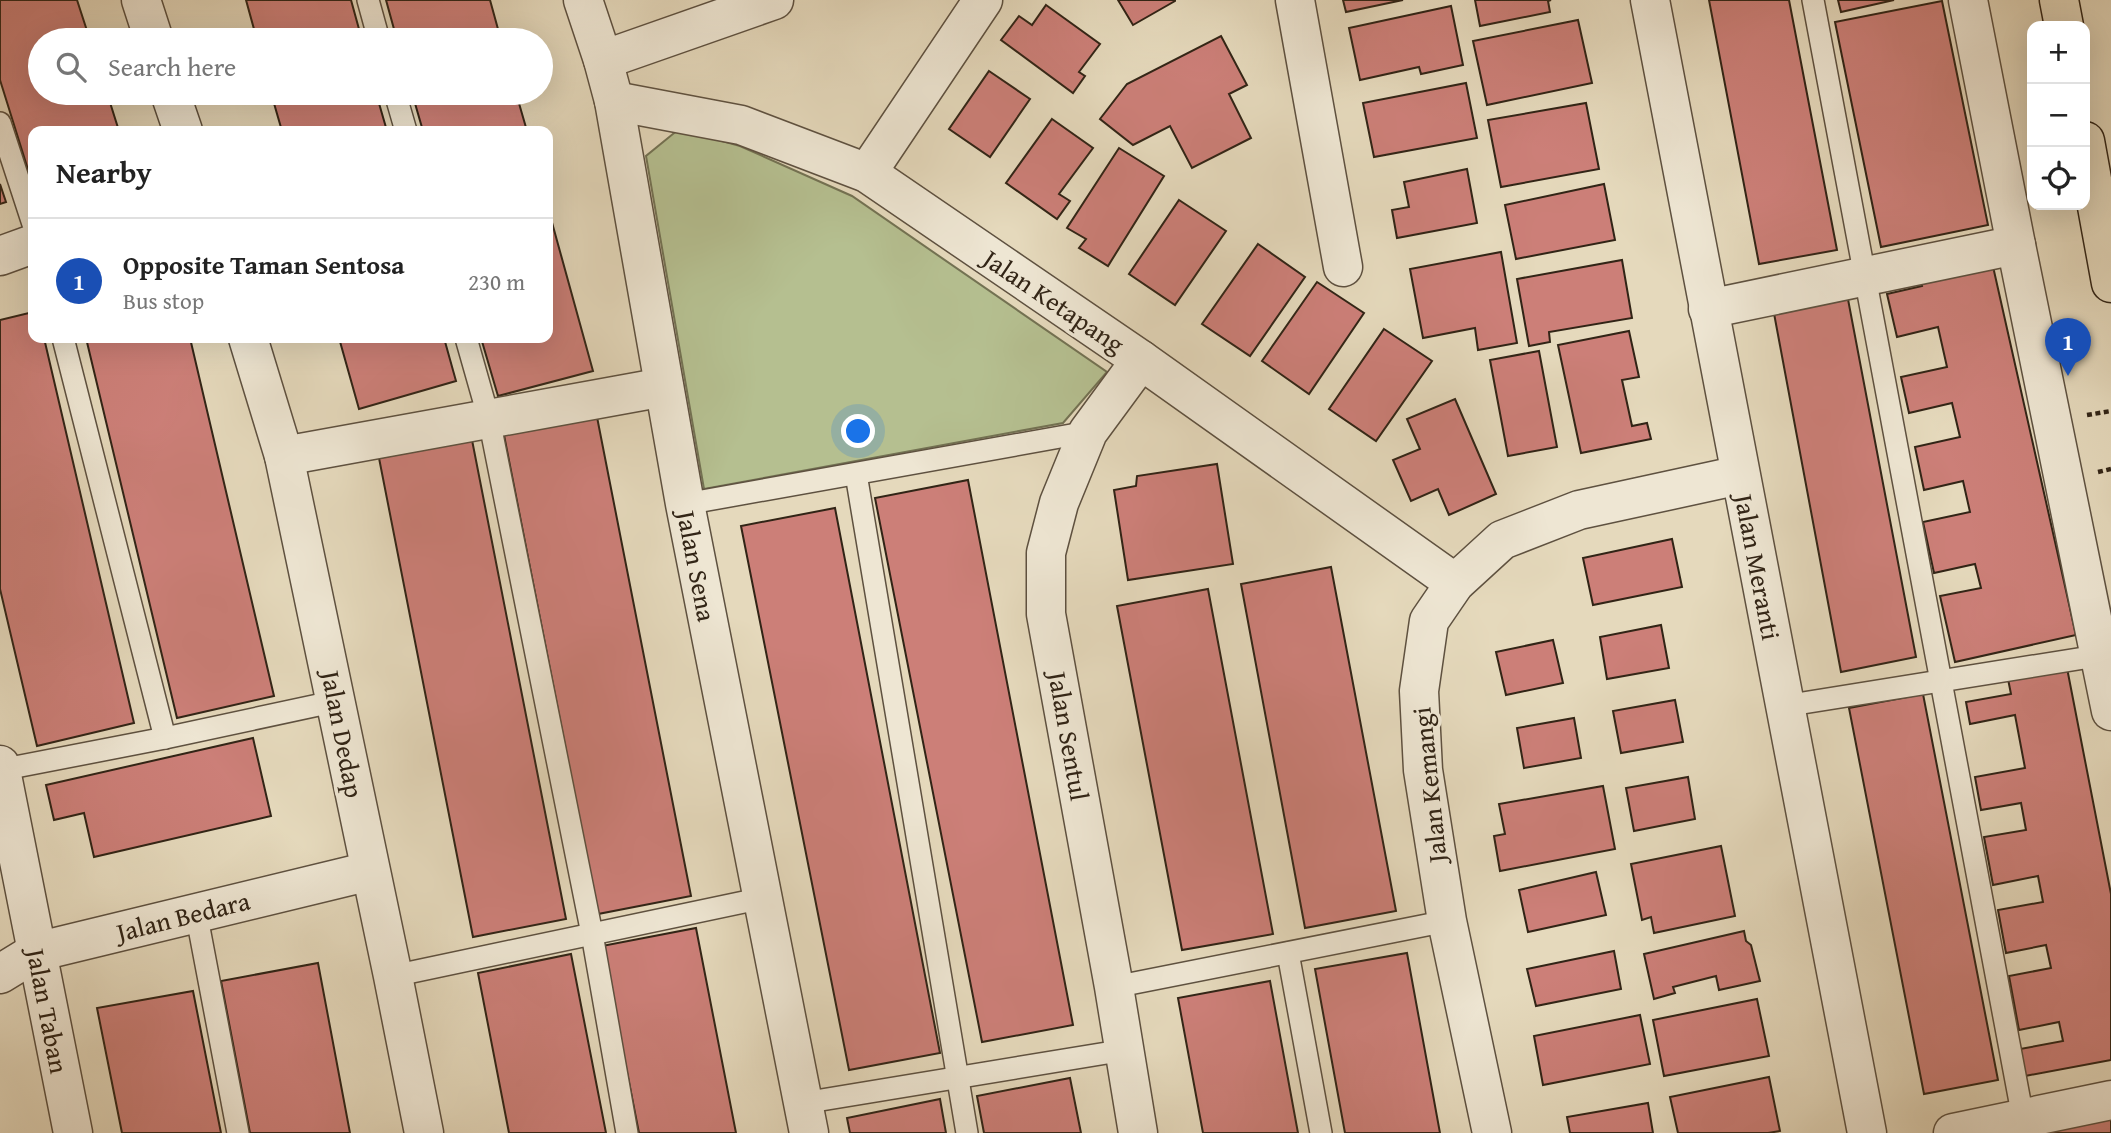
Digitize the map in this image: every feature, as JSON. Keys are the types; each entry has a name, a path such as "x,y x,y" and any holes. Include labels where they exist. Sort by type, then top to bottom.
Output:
{"highway":[{"path":"2059,0 2063,21"},
{"path":"2086,147 2111,283"}],"street":[{"path":"141,0 150,28"},
{"name":"Jalan Sena","path":"583,0 614,101 685,504 806,1118"},
{"path":"603,61 774,0"},
{"path":"867,173 983,0"},
{"path":"1295,0 1343,267"},
{"name":"Jalan Meranti","path":"1650,0 1867,1133"},
{"path":"1968,0 2015,246 2105,654 2111,711"},
{"name":"Jalan Ketapang","path":"614,101 741,125 867,173 1141,360 1455,583"},
{"path":"174,105 181,126"},
{"path":"0,256 28,246"},
{"path":"1708,309 2015,246"},
{"name":"Jalan Dedap","path":"250,343 284,456 337,701 424,1133"},
{"name":"Jalan Sentul","path":"1138,1133 1046,614 1046,553 1059,503 1088,432 1141,360"},
{"path":"284,456 664,387"},
{"name":"Jalan Kemangi","path":"1492,1133 1447,921 1423,770 1419,691 1429,621 1455,583 1502,540 1579,510 1740,475"},
{"name":"Jalan Taban","path":"0,768 73,1133"},
{"name":"Jalan Bedara","path":"0,974 36,952 370,871"},
{"path":"1953,1133 2111,1100"}],"lane":[{"path":"368,0 376,28"},
{"path":"1813,0 2023,1118"},
{"path":"398,105 404,126"},
{"path":"0,123 28,209"},
{"path":"65,343 165,738"},
{"path":"467,343 489,419 592,934 628,1133"},
{"path":"685,504 1088,432"},
{"path":"856,474 967,1133"},
{"path":"1784,706 2105,654"},
{"path":"0,768 165,738 337,701"},
{"path":"393,976 763,898"},
{"path":"196,912 238,1133"},
{"path":"1114,987 1447,921"},
{"path":"1288,953 1321,1133"},
{"path":"806,1118 957,1078 1125,1050"}],"path":[{"path":"2086,415 2111,411"}],"green space":[{"path":"679,129 740,146 852,196 1107,372 1063,423 704,489 646,156"}],"building":[{"path":"0,0 77,0 86,28 28,28 28,105 111,105 117,126 28,126 28,170 0,80"},
{"path":"246,0 351,0 359,28 254,28"},
{"path":"386,0 490,0 498,28 394,28"},
{"path":"1118,0 1175,0 1175,1 1133,25"},
{"path":"1343,0 1403,0 1346,12"},
{"path":"1475,0 1551,0 1548,1 1550,12 1480,26"},
{"path":"1709,0 1789,0 1837,250 1759,264"},
{"path":"1838,0 1894,0 1841,12"},
{"path":"1942,1 1988,225 1881,247 1835,22"},
{"path":"1046,5 1100,44 1079,72 1085,76 1073,93 1001,40 1019,16 1032,25"},
{"path":"1451,6 1463,65 1421,74 1419,67 1360,80 1349,28"},
{"path":"1578,20 1592,83 1487,105 1473,41"},
{"path":"1221,36 1247,85 1229,94 1251,138 1192,168 1170,126 1133,145 1100,119 1127,84"},
{"path":"989,71 1030,99 990,157 949,129"},
{"path":"1466,83 1477,138 1374,157 1363,103"},
{"path":"1586,103 1599,169 1501,187 1488,120"},
{"path":"274,105 379,105 386,126 281,126"},
{"path":"415,105 519,105 526,126 422,126"},
{"path":"1052,119 1093,148 1059,194 1070,201 1057,219 1006,183"},
{"path":"1119,148 1164,176 1108,266 1079,248 1086,239 1067,228"},
{"path":"1467,169 1477,223 1397,238 1392,210 1409,207 1404,182"},
{"path":"0,184 6,202 0,204"},
{"path":"1604,184 1615,240 1516,259 1505,205"},
{"path":"1179,200 1226,231 1175,305 1129,274"},
{"path":"553,226 593,371 498,396 482,343 553,343"},
{"path":"1258,244 1305,277 1250,356 1202,324"},
{"path":"1501,252 1517,343 1478,350 1475,328 1423,338 1410,269"},
{"path":"1622,260 1632,318 1549,332 1550,342 1529,346 1517,279"},
{"path":"1992,262 2076,635 1955,662 1940,596 1981,588 1975,564 1934,573 1923,522 1970,512 1963,481 1924,490 1915,447 1960,437 1952,403 1909,413 1901,377 1947,367 1938,327 1897,337 1887,294 1922,286 1920,278"},
{"path":"1317,282 1364,313 1309,394 1262,361"},
{"path":"1847,294 1916,657 1841,672 1773,308"},
{"path":"28,313 28,343 45,343 134,723 37,746 0,589 0,320"},
{"path":"1384,329 1432,361 1376,441 1329,409"},
{"path":"1629,331 1639,377 1622,380 1632,426 1647,423 1651,439 1581,453 1558,345"},
{"path":"87,343 191,343 274,696 177,718"},
{"path":"340,343 445,343 456,381 359,409"},
{"path":"1539,351 1557,447 1508,456 1490,360"},
{"path":"1455,399 1496,494 1449,515 1438,489 1411,501 1393,460 1420,449 1407,419"},
{"path":"597,417 691,896 598,914 504,435"},
{"path":"472,440 566,919 473,937 379,458"},
{"path":"1217,464 1233,564 1128,580 1114,490 1136,486 1137,476"},
{"path":"968,480 1073,1025 982,1042 875,498"},
{"path":"835,508 940,1053 849,1070 741,526"},
{"path":"1672,539 1682,587 1593,605 1583,558"},
{"path":"1331,567 1396,911 1305,928 1241,584"},
{"path":"1208,589 1273,934 1182,950 1117,606"},
{"path":"1661,625 1669,668 1607,679 1600,637"},
{"path":"1553,640 1563,683 1506,695 1496,652"},
{"path":"2067,668 2111,894 2111,1060 2025,1076 2020,1049 2063,1041 2059,1022 2019,1030 2009,976 2051,968 2046,945 2006,953 1998,910 2043,902 2038,876 1993,885 1984,837 2026,830 2021,803 1981,810 1975,777 2025,768 2015,715 1970,724 1966,702 2011,694 2008,679"},
{"path":"1923,694 1998,1080 1924,1094 1849,708"},
{"path":"1675,700 1683,742 1621,753 1613,711"},
{"path":"1574,718 1581,758 1524,768 1517,728"},
{"path":"253,738 271,816 94,857 84,813 54,820 46,785"},
{"path":"1688,777 1695,819 1634,831 1626,788"},
{"path":"1603,786 1615,849 1500,871 1494,836 1505,834 1499,804"},
{"path":"1721,846 1735,916 1654,933 1651,917 1642,920 1631,864"},
{"path":"1596,872 1606,915 1528,932 1519,890"},
{"path":"696,928 736,1133 639,1133 602,946"},
{"path":"1744,931 1746,941 1751,945 1760,981 1719,990 1716,976 1673,987 1675,993 1654,999 1644,954"},
{"path":"1614,951 1621,989 1536,1006 1527,969"},
{"path":"1407,953 1440,1133 1345,1133 1315,969"},
{"path":"571,954 606,1133 509,1133 478,973"},
{"path":"318,963 350,1133 250,1133 221,981"},
{"path":"1270,981 1298,1133 1203,1133 1178,998"},
{"path":"193,991 221,1133 122,1133 97,1008"},
{"path":"1757,999 1769,1056 1664,1076 1653,1020"},
{"path":"1640,1015 1650,1064 1543,1085 1534,1036"},
{"path":"1769,1077 1780,1131 1678,1133 1670,1097"},
{"path":"1070,1078 1081,1133 984,1133 977,1096"},
{"path":"940,1099 946,1133 850,1133 847,1118"},
{"path":"1648,1103 1653,1133 1570,1133 1567,1117"},
{"path":"2111,1114 2111,1133 2054,1133 2053,1126"}],"place":[{"name":"Opposite Taman Sentosa","path":"2068,376"}]}
